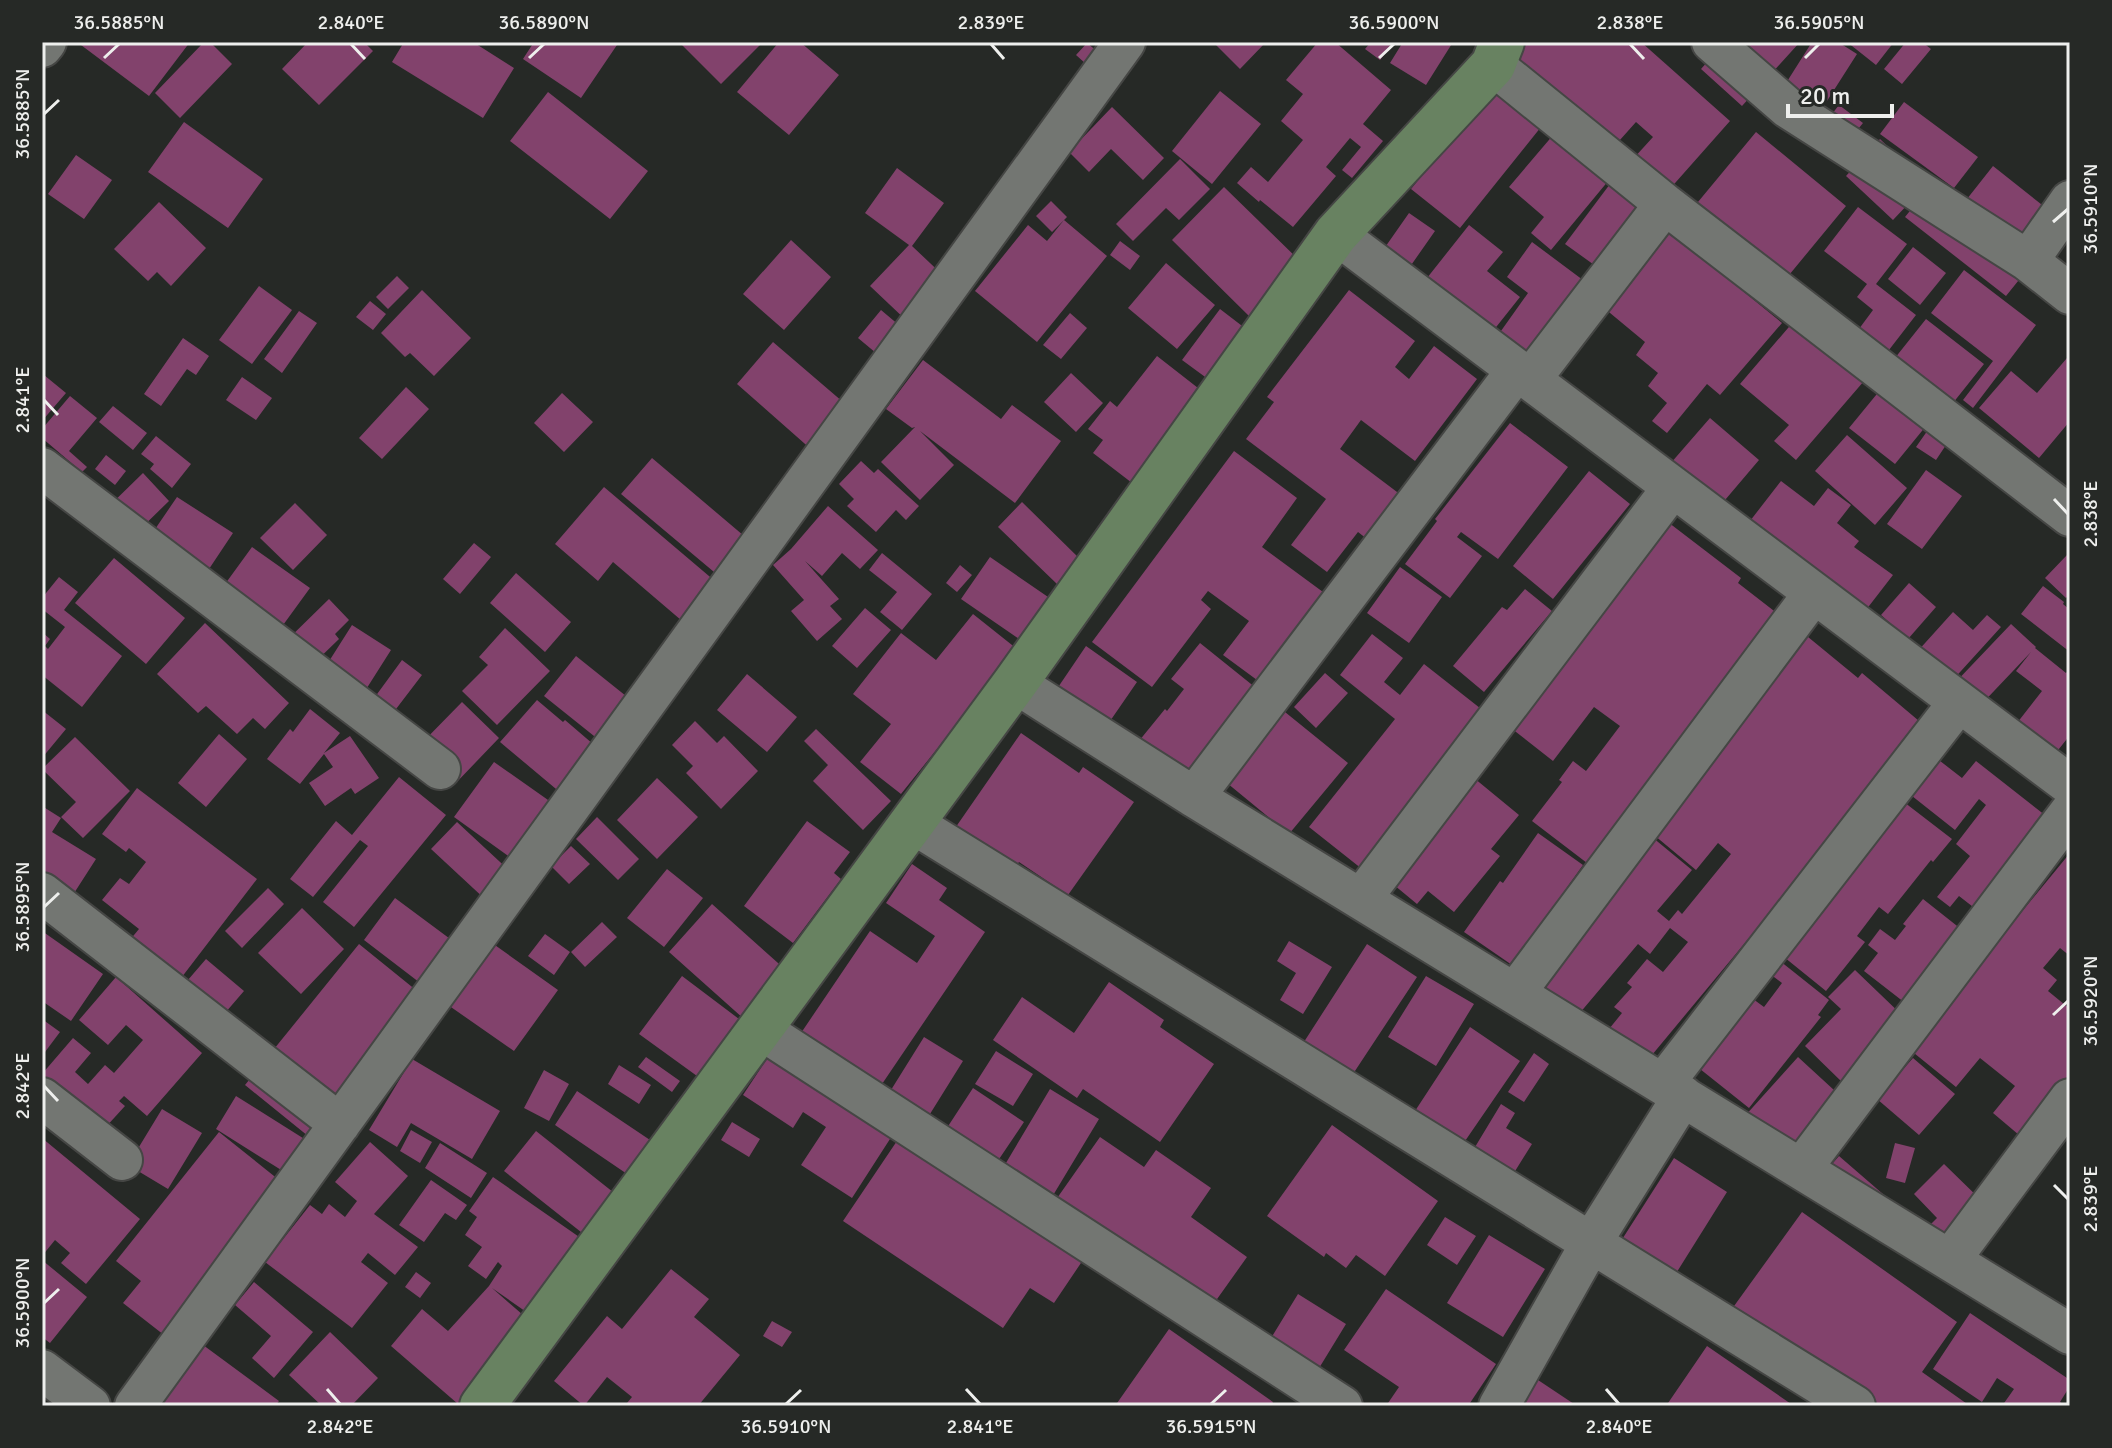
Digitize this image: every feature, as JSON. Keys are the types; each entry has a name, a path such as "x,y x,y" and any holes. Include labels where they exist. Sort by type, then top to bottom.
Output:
{"main road":[{"path":"482,1406 1015,683 1336,234 1497,53"}],"street":[{"path":"42,47 46,42"},
{"path":"135,1406 1125,42"},
{"path":"1712,42 1788,108 2028,261 2070,294"},
{"path":"1497,53 1665,204 2070,516"},
{"path":"2028,261 2070,201"},
{"path":"1194,797 1524,375 1665,204"},
{"path":"1336,234 2070,785"},
{"path":"42,468 440,769"},
{"path":"1361,899 1673,487"},
{"path":"1515,993 1814,593"},
{"path":"1015,683 1194,797 2070,1334"},
{"path":"1499,1406 1673,1090 1959,702"},
{"path":"1801,1169 2070,812"},
{"path":"912,823 1855,1406"},
{"path":"42,893 340,1124"},
{"path":"760,1029 1342,1406"},
{"path":"42,1098 122,1160"},
{"path":"1950,1260 2070,1099"},
{"path":"42,1370 90,1406"}],"building":[{"path":"77,42 190,42 149,96"},
{"path":"204,42 210,42 232,64 180,118 155,93"},
{"path":"308,42 364,42 373,51 319,105 282,69"},
{"path":"404,42 473,42 514,68 483,118 392,62"},
{"path":"534,42 619,42 581,98 523,59"},
{"path":"679,42 763,42 721,84"},
{"path":"779,42 800,42 839,75 789,135 737,92"},
{"path":"1213,42 1266,42 1240,69"},
{"path":"1318,42 1335,42 1391,90 1363,124 1383,141 1352,178 1342,170 1361,147 1350,138 1326,167 1336,176 1293,227 1237,183 1251,167 1268,182 1303,140 1281,121 1303,94 1286,80"},
{"path":"1371,42 1394,42 1380,60 1365,49"},
{"path":"1403,42 1453,42 1426,85 1390,63"},
{"path":"1506,42 1641,42 1730,121 1668,191 1633,159 1653,137 1636,122 1603,159 1490,60"},
{"path":"1725,42 1800,42 1742,106 1701,69"},
{"path":"1812,42 1838,42 1857,54 1804,137 1767,113"},
{"path":"1847,42 1894,42 1876,65"},
{"path":"1906,42 1922,42 1931,49 1902,84 1884,69"},
{"path":"1087,43 1098,52 1086,64 1076,55"},
{"path":"1480,79 1541,127 1460,228 1411,189 1447,144"},
{"path":"1220,91 1261,124 1212,184 1172,151"},
{"path":"548,92 648,171 610,219 510,141"},
{"path":"1904,102 1978,157 1954,188 1880,134"},
{"path":"1839,105 1863,123 1833,160 1810,142"},
{"path":"1112,107 1164,158 1143,180 1111,149 1089,172 1069,152"},
{"path":"184,122 263,179 228,228 148,172"},
{"path":"1756,132 1846,206 1780,286 1693,208"},
{"path":"1554,134 1609,180 1551,250 1531,233 1544,217 1509,187"},
{"path":"1880,139 1927,184 1893,220 1846,176"},
{"path":"76,155 112,180 84,219 48,194"},
{"path":"1180,159 1210,189 1179,220 1166,208 1133,241 1116,224"},
{"path":"1993,166 2065,223 2006,296 1905,217 1934,181 1963,204"},
{"path":"897,168 944,203 912,246 948,280 908,322 870,286 909,245 865,213"},
{"path":"1613,180 1645,203 1597,267 1565,244"},
{"path":"1224,187 1302,263 1249,316 1172,240"},
{"path":"1051,201 1067,217 1052,232 1036,216"},
{"path":"159,202 206,248 171,286 157,272 148,281 114,249"},
{"path":"1858,207 1907,244 1876,284 1916,315 1882,359 1853,337 1873,310 1857,297 1867,284 1824,251"},
{"path":"1409,213 1435,231 1407,271 1381,253"},
{"path":"1064,220 1107,256 1037,342 975,291 1028,225 1047,241"},
{"path":"1469,225 1503,252 1487,271 1520,297 1493,331 1427,278"},
{"path":"1662,225 1782,323 1720,395 1707,384 1667,433 1652,421 1667,403 1648,386 1658,373 1636,355 1645,342 1598,303"},
{"path":"791,240 831,277 784,330 743,294"},
{"path":"1120,241 1140,256 1130,270 1110,255"},
{"path":"1532,242 1591,286 1532,365 1496,338 1528,293 1507,277"},
{"path":"1913,247 1946,273 1920,305 1888,279"},
{"path":"1166,263 1215,305 1177,349 1128,308"},
{"path":"1964,270 2036,325 1973,408 1963,400 1993,361 1931,313"},
{"path":"397,276 409,288 388,309 376,297"},
{"path":"259,286 292,310 252,364 219,340"},
{"path":"422,290 471,338 434,376 410,353 405,357 381,333"},
{"path":"1349,290 1415,341 1395,367 1409,379 1434,346 1477,379 1415,461 1361,420 1340,449 1401,495 1367,539 1358,532 1327,572 1291,545 1326,499 1246,439 1274,402 1267,397"},
{"path":"370,301 386,314 373,330 356,317"},
{"path":"1220,309 1250,332 1212,382 1182,360"},
{"path":"881,310 906,331 882,358 858,338"},
{"path":"299,311 317,323 282,373 264,359"},
{"path":"1070,313 1087,328 1061,359 1043,345"},
{"path":"1926,319 1984,364 1945,413 1887,368"},
{"path":"1794,321 1864,381 1796,460 1774,441 1789,425 1740,384"},
{"path":"183,338 209,356 196,375 187,369 161,406 144,394"},
{"path":"773,342 850,408 813,451 737,384"},
{"path":"1157,356 1207,395 1136,486 1093,453 1103,440 1088,429 1110,401 1117,407"},
{"path":"2067,358 2070,361 2070,421 2039,458 1979,408 2011,371 2037,393"},
{"path":"923,360 1001,419 1012,405 1061,441 1015,503 920,431 954,465 920,500 881,462 915,427 912,428 886,409"},
{"path":"1071,373 1103,403 1076,432 1044,402"},
{"path":"44,375 66,393 42,421 42,377"},
{"path":"242,377 272,398 256,420 226,400"},
{"path":"406,387 429,409 382,459 359,438"},
{"path":"1881,389 1926,426 1895,464 1849,428"},
{"path":"562,393 593,422 564,452 534,423"},
{"path":"70,396 97,418 69,451 87,467 82,472 42,438 42,429"},
{"path":"113,406 147,433 133,450 99,422"},
{"path":"1710,418 1759,460 1714,513 1670,464"},
{"path":"1510,423 1568,467 1498,559 1461,532 1457,537 1482,556 1450,598 1405,564 1437,521 1435,519"},
{"path":"1930,427 1950,439 1936,460 1916,447"},
{"path":"1847,435 1907,488 1875,525 1815,471"},
{"path":"156,436 191,464 172,488 150,469 154,464 141,454"},
{"path":"1234,451 1297,498 1262,547 1323,592 1257,680 1223,655 1249,621 1208,591 1201,600 1211,609 1152,687 1092,642"},
{"path":"106,455 126,471 115,485 95,469"},
{"path":"652,458 750,541 720,577 621,494"},
{"path":"861,461 874,473 878,469 919,506 906,520 896,510 876,532 847,506 854,499 839,484"},
{"path":"1926,470 1962,496 1922,549 1887,524"},
{"path":"1589,471 1630,504 1553,599 1513,566"},
{"path":"143,473 169,501 127,542 101,514"},
{"path":"1781,481 1814,506 1828,488 1851,505 1837,523 1859,541 1854,547 1893,575 1859,619 1793,568 1802,557 1785,544 1777,556 1743,530"},
{"path":"604,487 729,593 695,632 613,562 598,581 555,544"},
{"path":"177,497 233,533 205,575 149,538"},
{"path":"1022,502 1081,560 1057,584 998,527"},
{"path":"295,503 327,535 293,570 260,538"},
{"path":"828,506 878,550 860,569 842,553 822,576 805,561 839,599 830,606 842,619 817,641 791,611 804,600 773,565"},
{"path":"1660,516 1741,578 1738,583 1778,614 1587,863 1532,821 1562,782 1559,780 1573,761 1586,771 1620,726 1594,707 1553,761 1502,721"},
{"path":"474,543 491,557 460,594 443,579"},
{"path":"252,547 310,588 270,643 212,602"},
{"path":"882,553 932,594 902,630 880,612 897,592 869,570"},
{"path":"2067,555 2070,559 2070,594 2066,598 2045,578"},
{"path":"990,557 1051,599 1022,641 961,599"},
{"path":"114,558 185,618 146,664 75,603"},
{"path":"960,565 972,575 957,592 946,583"},
{"path":"1400,567 1442,597 1409,643 1367,613"},
{"path":"516,573 571,622 545,652 490,603"},
{"path":"59,577 78,592 64,610 122,656 82,707 42,675 42,632 50,639 45,646 48,649 65,627 42,609 42,598"},
{"path":"1909,583 1936,607 1908,639 1881,615"},
{"path":"2043,586 2070,610 2070,652 2021,614"},
{"path":"1525,589 1552,611 1484,692 1453,666 1502,607 1507,610"},
{"path":"329,599 349,620 335,634 339,639 306,671 281,646"},
{"path":"865,608 891,630 857,668 832,646"},
{"path":"1953,612 1973,630 1987,615 2001,627 1941,693 1907,663"},
{"path":"973,614 1017,649 901,794 860,762 891,724 853,694 901,633 936,660"},
{"path":"205,623 289,703 265,729 253,718 237,734 206,706 198,713 157,674"},
{"path":"2011,624 2066,673 2070,669 2070,735 2055,754 2017,723 2042,691 2016,671 2031,652 1976,710 1951,687"},
{"path":"352,625 391,650 358,702 319,677"},
{"path":"505,628 550,671 497,725 462,691 488,665 479,657"},
{"path":"1802,632 1858,678 1862,673 1925,726 1647,1061 1609,1029 1622,1013 1614,1007 1632,987 1627,983 1647,959 1663,972 1688,942 1670,928 1650,954 1638,944 1579,1014 1535,978 1652,837 1692,870 1657,911 1669,921 1678,910 1682,914 1731,854 1718,843 1696,870 1642,825"},
{"path":"1372,634 1403,658 1384,682 1400,695 1424,664 1485,712 1362,869 1309,827 1395,719 1340,675"},
{"path":"1200,643 1256,688 1176,788 1130,752 1184,689 1171,679"},
{"path":"1086,646 1137,682 1097,740 1046,705"},
{"path":"576,656 636,704 604,744 544,696"},
{"path":"402,660 422,675 380,730 361,716"},
{"path":"1325,673 1348,693 1316,728 1294,707"},
{"path":"747,674 797,717 767,752 717,710"},
{"path":"537,700 600,750 562,794 500,742"},
{"path":"462,702 499,738 453,786 415,750"},
{"path":"310,709 340,733 324,753 350,736 379,778 355,794 351,788 325,806 309,783 333,767 324,754 300,784 267,759"},
{"path":"42,710 66,729 42,758"},
{"path":"1285,712 1348,763 1289,834 1227,783"},
{"path":"695,721 717,743 724,736 758,771 721,809 686,773 693,766 672,745"},
{"path":"816,729 891,801 863,830 813,781 828,765 804,741"},
{"path":"1021,733 1079,773 1083,767 1134,802 1068,895 1019,862 1010,875 951,834"},
{"path":"219,734 247,759 206,807 178,783"},
{"path":"75,737 130,791 83,838 61,817 76,802 42,769"},
{"path":"1935,757 1962,778 1976,761 2050,819 1977,910 1959,896 1950,907 1937,897 1970,856 1956,844 1986,805 1979,799 1955,830 1907,792"},
{"path":"494,762 558,807 518,863 454,817"},
{"path":"399,777 446,815 354,927 323,902 368,846 360,840 313,897 290,879 336,821 352,835"},
{"path":"657,778 698,817 657,859 617,820"},
{"path":"1474,778 1519,815 1491,849 1500,856 1454,912 1428,891 1417,904 1388,880"},
{"path":"137,788 257,879 175,986 124,947 139,929 102,900 120,878 129,884 146,862 129,848 126,852 102,834"},
{"path":"1900,799 1952,839 1888,914 1879,907 1857,936 1865,942 1826,991 1779,953"},
{"path":"42,806 61,818 52,832 96,859 69,901 42,884"},
{"path":"597,817 639,859 618,880 576,839"},
{"path":"807,821 850,852 834,873 841,879 793,943 744,906"},
{"path":"457,822 513,874 487,901 431,849"},
{"path":"1538,833 1583,865 1512,965 1464,932"},
{"path":"571,846 590,864 569,884 551,866"},
{"path":"2070,853 2070,956 2060,948 2043,968 2057,980 2048,991 2070,1009 2070,1074 2019,1135 1993,1113 2015,1086 1980,1058 1956,1087 1909,1049"},
{"path":"912,864 947,888 939,900 985,932 880,1087 801,1033 870,931 917,963 935,936 886,903"},
{"path":"667,869 703,898 664,947 627,918"},
{"path":"268,888 284,904 242,948 225,931"},
{"path":"395,898 461,947 428,989 364,940"},
{"path":"1923,899 1966,933 1909,1006 1864,971 1878,953 1868,945 1880,929 1895,940 1906,926 1903,924"},
{"path":"712,904 787,971 744,1019 669,952"},
{"path":"302,908 344,949 301,994 258,953"},
{"path":"602,922 617,937 585,967 571,952"},
{"path":"42,931 103,974 71,1021 42,1001"},
{"path":"545,934 570,952 554,975 528,956"},
{"path":"1289,941 1332,967 1303,1014 1280,1000 1296,973 1277,961"},
{"path":"492,943 558,990 514,1051 448,1005"},
{"path":"359,944 422,995 308,1136 245,1085"},
{"path":"1367,944 1417,977 1351,1077 1302,1045"},
{"path":"206,959 244,991 213,1027 175,995"},
{"path":"1780,961 1829,1000 1818,1015 1821,1017 1749,1108 1695,1065 1749,996 1764,1007 1782,983 1770,974"},
{"path":"1855,970 1905,1018 1843,1083 1805,1046 1841,1009 1828,997"},
{"path":"682,976 739,1019 697,1076 639,1034"},
{"path":"1426,976 1474,1004 1436,1066 1388,1037"},
{"path":"116,977 202,1053 147,1116 124,1096 119,1101 125,1106 104,1129 42,1101 42,1074 73,1038 91,1053 75,1072 88,1084 105,1065 114,1073 143,1040 126,1025 108,1045 79,1020"},
{"path":"1109,982 1164,1020 1160,1027 1214,1064 1160,1142 1083,1089 1077,1098 993,1040 1022,997 1074,1033"},
{"path":"42,1019 60,1032 42,1056"},
{"path":"1470,1027 1520,1061 1463,1144 1415,1111"},
{"path":"924,1037 963,1061 920,1130 881,1106"},
{"path":"776,1045 899,1125 852,1198 801,1165 826,1127 803,1112 793,1128 743,1095"},
{"path":"996,1051 1033,1074 1013,1106 975,1084"},
{"path":"1534,1053 1549,1064 1524,1102 1508,1092"},
{"path":"646,1057 680,1081 672,1092 638,1067"},
{"path":"1798,1057 1847,1102 1793,1161 1744,1117"},
{"path":"1913,1058 1955,1094 1919,1135 1877,1099"},
{"path":"412,1059 500,1111 472,1159 411,1123 397,1147 369,1130"},
{"path":"619,1065 651,1085 639,1104 608,1084"},
{"path":"544,1070 569,1084 549,1121 524,1108"},
{"path":"973,1088 1024,1122 991,1171 941,1137"},
{"path":"1050,1089 1099,1119 1049,1202 1000,1173"},
{"path":"577,1091 653,1142 630,1176 555,1125"},
{"path":"236,1096 306,1140 286,1173 216,1129"},
{"path":"1501,1104 1515,1113 1506,1128 1532,1144 1512,1176 1472,1152"},
{"path":"162,1109 202,1133 168,1189 128,1165"},
{"path":"732,1122 760,1139 749,1157 721,1140"},
{"path":"1332,1125 1438,1201 1385,1276 1356,1255 1346,1268 1326,1253 1324,1257 1267,1216"},
{"path":"411,1130 432,1142 420,1163 400,1151"},
{"path":"536,1131 618,1196 586,1236 504,1171"},
{"path":"219,1132 284,1184 164,1335 123,1303 141,1281 116,1261"},
{"path":"901,1135 1085,1257 1054,1303 1030,1288 1003,1328 843,1221"},
{"path":"1100,1137 1144,1167 1156,1150 1211,1188 1191,1217 1247,1257 1205,1316 1048,1211"},
{"path":"42,1138 140,1219 86,1284 61,1263 70,1253 55,1240 42,1256"},
{"path":"370,1142 408,1176 374,1214 418,1247 395,1275 368,1253 361,1262 388,1283 352,1328 265,1262 310,1205 322,1214 329,1204 345,1217 357,1201 335,1182"},
{"path":"440,1143 487,1173 471,1198 425,1168"},
{"path":"1895,1143 1915,1148 1905,1183 1886,1178"},
{"path":"1839,1156 1891,1201 1826,1171"},
{"path":"1674,1158 1727,1192 1675,1275 1621,1241"},
{"path":"1944,1164 1984,1203 1937,1250 1921,1234 1937,1218 1914,1194"},
{"path":"493,1177 585,1241 532,1316 492,1288 530,1321 458,1404 391,1346 422,1309 448,1331 489,1286 502,1266 498,1262 486,1279 468,1266 482,1247 465,1235 477,1217 469,1211"},
{"path":"431,1180 467,1205 456,1220 445,1213 424,1242 399,1225"},
{"path":"1802,1212 1957,1322 1922,1372 1970,1406 1869,1406 1729,1313"},
{"path":"1445,1217 1476,1236 1457,1265 1427,1245"},
{"path":"1489,1235 1545,1269 1503,1337 1447,1303"},
{"path":"42,1260 87,1297 50,1343 42,1337"},
{"path":"671,1269 709,1299 694,1317 740,1355 698,1406 630,1406 627,1403 632,1397 607,1377 584,1406 554,1381 607,1316 622,1329"},
{"path":"416,1272 431,1283 420,1298 405,1287"},
{"path":"254,1282 313,1332 274,1378 252,1358 271,1336 235,1305"},
{"path":"1386,1289 1496,1364 1468,1406 1386,1406 1399,1387 1344,1350"},
{"path":"1298,1294 1346,1324 1313,1378 1265,1348"},
{"path":"1970,1313 2070,1380 2070,1386 2060,1402 2066,1406 2002,1406 2014,1389 1997,1378 1982,1402 1933,1369"},
{"path":"772,1321 792,1332 782,1347 763,1336"},
{"path":"1169,1329 1273,1402 1271,1406 1115,1406"},
{"path":"330,1332 378,1378 351,1406 322,1406 289,1375"},
{"path":"199,1342 279,1401 275,1406 152,1406"},
{"path":"1707,1346 1794,1406 1666,1406"},
{"path":"1535,1378 1577,1406 1516,1406"}]}
